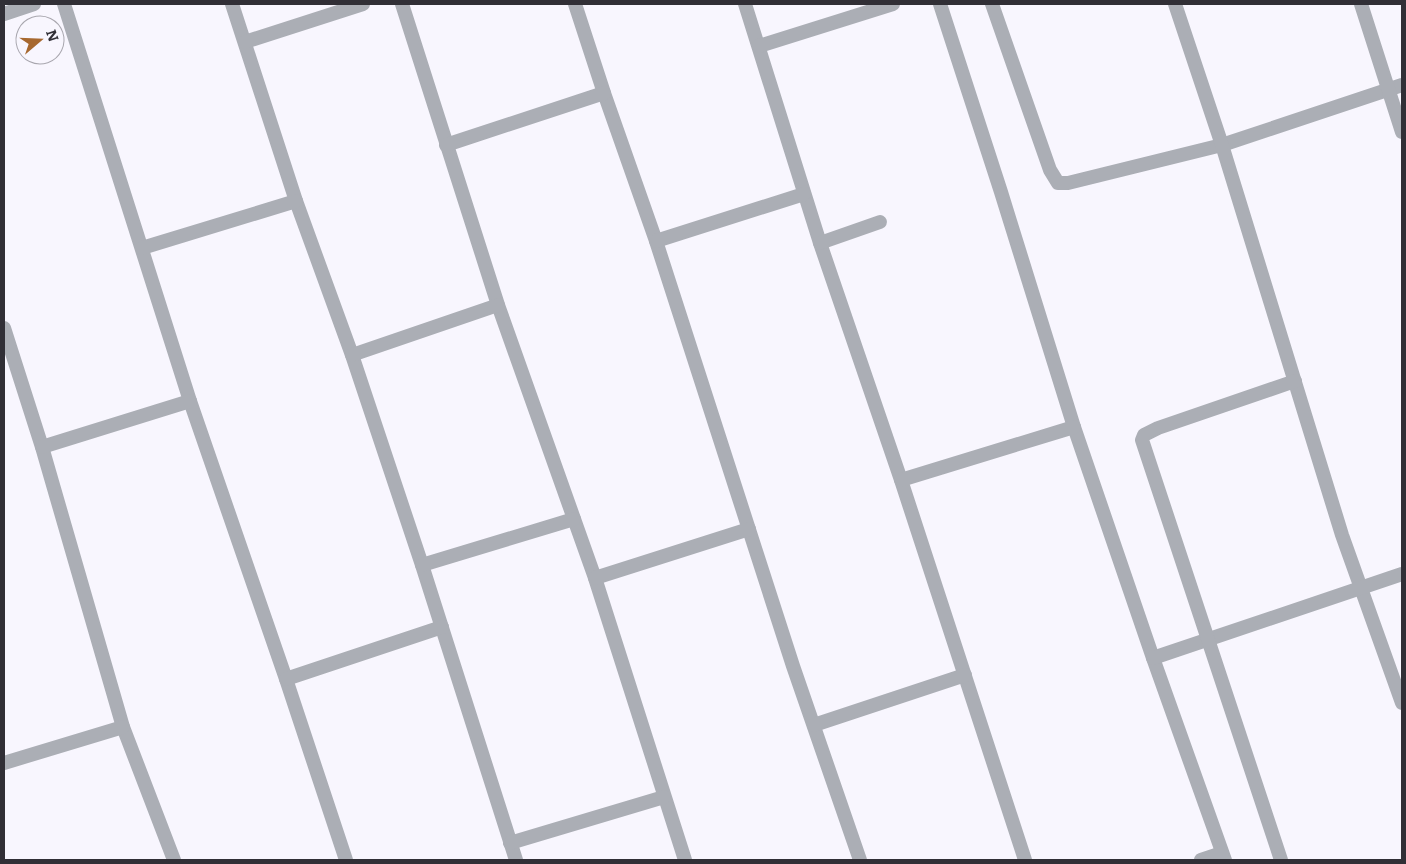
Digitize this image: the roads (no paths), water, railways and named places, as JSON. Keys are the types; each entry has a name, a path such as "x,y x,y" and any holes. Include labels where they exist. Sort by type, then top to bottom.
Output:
{"street":[{"path":"4,14 34,4"},
{"path":"64,4 190,400 346,860"},
{"path":"232,4 296,200 352,355 422,565 516,860"},
{"path":"245,42 363,4"},
{"path":"402,4 498,305 595,578 685,860"},
{"path":"575,4 656,242 793,666 860,860"},
{"path":"745,4 820,244 901,480 1025,860"},
{"path":"759,46 893,4"},
{"path":"940,4 1074,426 1223,856 1201,860"},
{"path":"992,4 1050,170 1058,183 1068,183 1222,145 1396,87"},
{"path":"1175,4 1222,145 1360,588 1402,703"},
{"path":"1361,4 1396,87 1402,132"},
{"path":"446,145 604,93"},
{"path":"656,242 804,194"},
{"path":"142,248 296,200"},
{"path":"820,244 880,222"},
{"path":"352,355 498,305"},
{"path":"4,328 42,447 123,727 174,860"},
{"path":"1281,860 1142,440 1144,435 1158,428 1295,381"},
{"path":"42,447 190,400"},
{"path":"901,480 1074,426"},
{"path":"422,565 574,519"},
{"path":"595,578 749,529"},
{"path":"1153,658 1402,574"},
{"path":"286,679 442,627"},
{"path":"814,726 965,675"},
{"path":"4,763 123,727"},
{"path":"510,843 664,797"}]}
